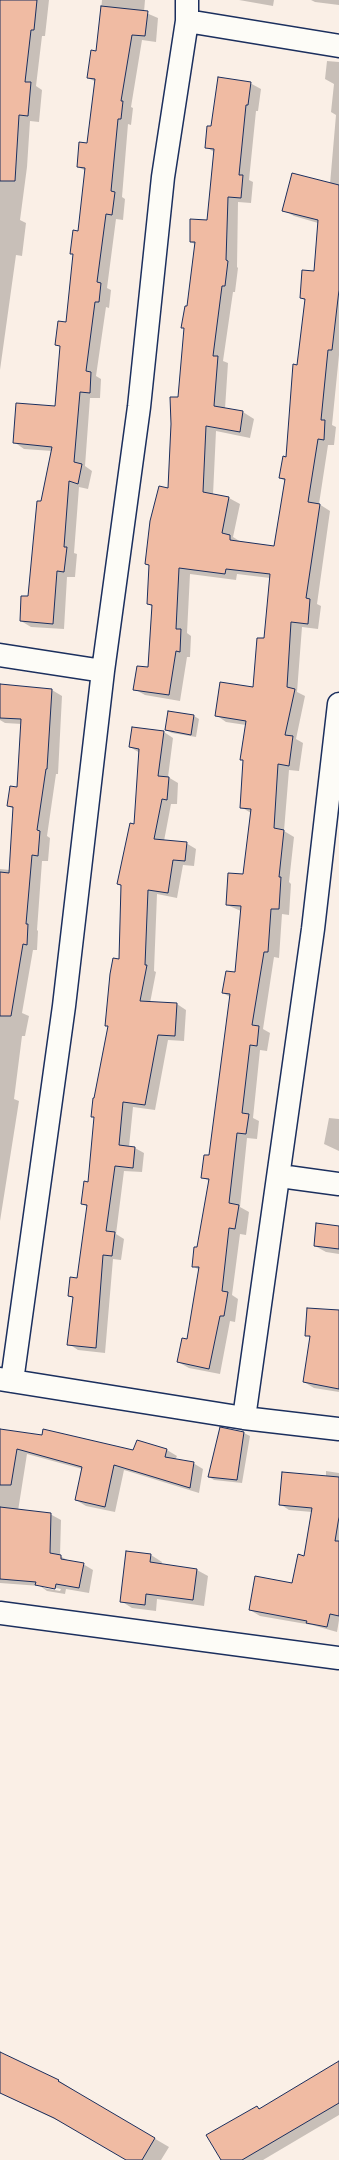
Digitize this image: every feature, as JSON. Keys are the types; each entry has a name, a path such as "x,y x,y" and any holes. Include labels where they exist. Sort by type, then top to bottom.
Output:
{"street":[{"path":"339,46 187,11 163,177 139,407 103,670 64,1006 6,1380 244,1418 339,1429"},
{"path":"0,654 103,670"},
{"path":"244,1418 280,1176 313,929 339,704"},
{"path":"280,1176 339,1184"},
{"path":"0,1613 339,1658"}],"building":[{"path":"0,0 37,0 34,30 31,30 25,82 31,82 28,116 19,115 15,181 0,181"},
{"path":"101,6 148,11 145,36 132,35 121,101 123,101 121,119 118,119 111,191 115,192 112,215 106,214 97,282 101,283 99,302 95,302 86,371 91,372 90,393 80,392 74,462 82,464 78,484 69,481 64,547 67,547 64,572 57,571 53,624 20,621 21,596 28,596 37,501 41,501 52,447 13,443 16,403 55,406 60,346 55,345 58,321 66,322 73,254 70,254 73,230 78,231 85,168 77,167 79,142 87,143 95,79 87,78 91,50 96,51"},
{"path":"218,77 251,82 248,105 246,105 239,175 243,175 241,198 228,197 226,260 228,261 225,286 222,286 213,356 218,356 214,406 243,411 240,432 206,426 203,492 229,497 222,533 230,535 230,540 274,546 285,479 279,478 283,456 286,457 293,364 297,365 305,299 300,298 302,270 314,271 318,220 282,211 292,173 339,185 339,290 332,350 328,350 321,420 325,420 324,440 318,439 308,502 320,504 306,598 310,599 308,624 291,622 287,687 295,689 285,735 293,736 289,766 278,764 274,828 284,830 279,877 281,877 279,909 271,909 268,952 264,952 252,1025 259,1026 257,1046 250,1045 242,1113 249,1114 246,1134 237,1133 229,1203 239,1205 235,1229 229,1228 222,1291 228,1292 224,1316 220,1316 209,1369 177,1362 182,1338 187,1339 199,1267 192,1267 194,1247 197,1247 209,1179 201,1178 204,1155 209,1155 230,994 222,993 226,971 235,972 241,906 226,905 228,873 243,874 251,809 240,808 243,760 240,760 246,721 215,716 220,682 253,687 257,638 264,638 270,574 226,569 225,574 179,568 176,629 181,629 180,652 176,651 169,695 133,690 137,666 148,667 152,605 147,604 149,565 145,564 150,521 159,486 168,488 171,424 170,397 178,397 184,328 181,328 185,306 187,306 195,242 190,242 190,219 207,220 214,149 205,148 207,126 211,126"},
{"path":"0,684 52,689 47,769 37,830 40,831 38,856 32,855 26,924 28,924 27,945 23,944 11,1016 0,1016 0,872 9,873 13,807 7,806 10,786 17,787 21,719 0,718"},
{"path":"168,711 194,715 191,735 165,730"},
{"path":"132,727 164,731 158,776 169,777 167,800 162,799 154,839 187,842 185,861 173,860 168,893 148,890 145,965 147,965 140,1001 177,1003 175,1036 158,1035 145,1105 123,1102 119,1145 135,1147 133,1168 115,1166 106,1231 115,1232 112,1256 103,1255 96,1348 67,1345 73,1297 68,1296 70,1277 77,1278 87,1205 81,1204 84,1181 88,1182 94,1117 91,1117 93,1098 108,1026 105,1026 110,974 113,958 119,959 121,885 117,884 130,823 134,824 139,749 129,747"},
{"path":"316,1223 339,1226 339,1249 314,1246"},
{"path":"307,1308 339,1310 339,1389 303,1382 310,1336 305,1336"},
{"path":"220,1427 244,1432 237,1480 208,1477"},
{"path":"0,1429 42,1435 43,1429 133,1450 137,1440 167,1449 165,1457 194,1462 190,1488 114,1465 105,1507 75,1500 82,1467 17,1449 11,1485 0,1485"},
{"path":"282,1472 339,1477 339,1517 335,1541 339,1541 339,1616 330,1614 327,1627 306,1623 307,1621 249,1610 255,1576 292,1583 298,1554 304,1556 312,1508 279,1505"},
{"path":"0,1507 51,1513 50,1553 61,1555 61,1559 84,1563 79,1588 56,1584 55,1589 35,1585 36,1582 0,1579"},
{"path":"126,1551 151,1554 150,1562 197,1569 193,1600 146,1594 145,1605 120,1602"},
{"path":"0,2052 59,2080 58,2081 155,2138 142,2160 126,2160 54,2118 0,2093"},
{"path":"339,2061 339,2103 242,2160 221,2160 206,2135 257,2106 259,2109"}]}
